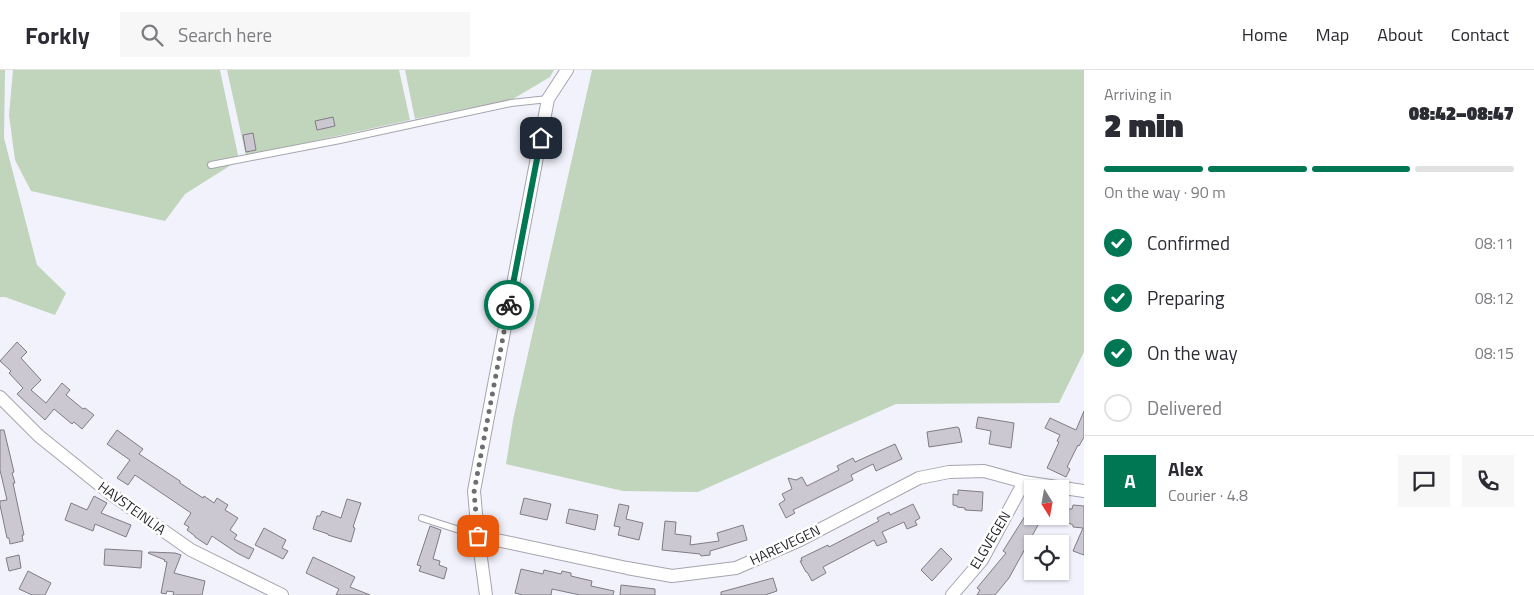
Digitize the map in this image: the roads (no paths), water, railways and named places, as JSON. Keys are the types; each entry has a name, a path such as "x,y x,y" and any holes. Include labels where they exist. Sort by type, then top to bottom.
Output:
{"street":[{"path":"486,595 474,492 548,99 567,70"},
{"name":"HAVSTEINLIA","path":"0,396 39,436 111,494 191,550 282,595"},
{"name":"HAREVEGEN","path":"478,536 672,576 736,568 800,540 919,478 949,472 984,471 1024,482"},
{"name":"ELGVEGEN","path":"952,595 982,560 1024,482"},
{"name":"HAREVEGEN","path":"1069,489 1084,491"}],"lane":[{"path":"211,166 511,103 548,99"},
{"path":"422,518 478,536"}]}
